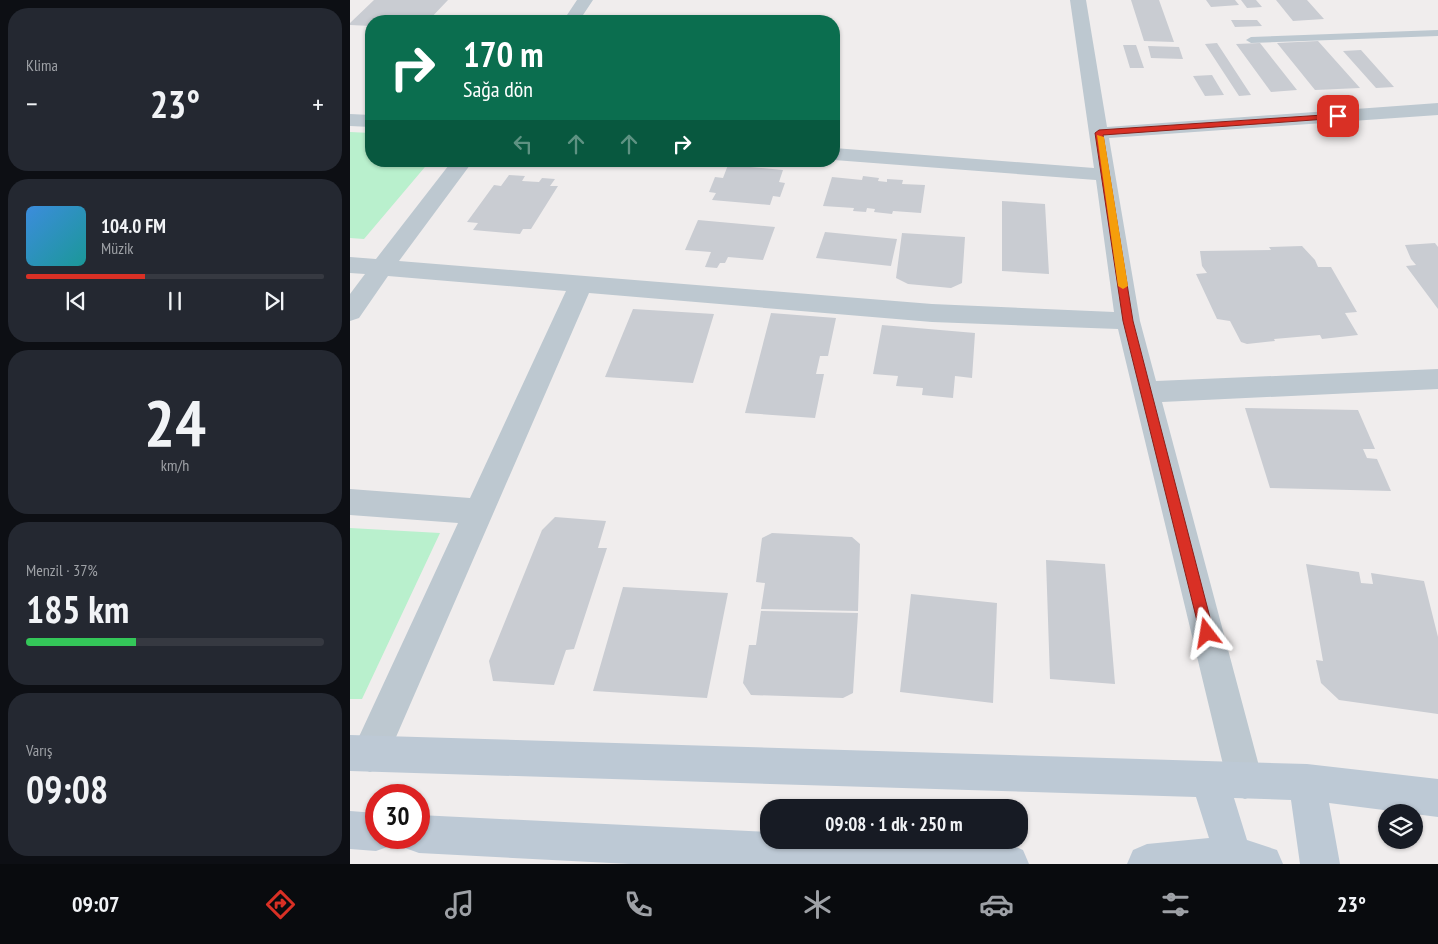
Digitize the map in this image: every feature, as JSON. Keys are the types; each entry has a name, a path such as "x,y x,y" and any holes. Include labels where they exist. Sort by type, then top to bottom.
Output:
{"street":[{"path":"575,15 585,0"},
{"path":"1078,0 1128,321 1146,392 1244,861 1147,864"},
{"path":"1099,133 1438,109"},
{"path":"350,120 365,121"},
{"path":"840,154 1106,175"},
{"path":"350,312 458,167"},
{"path":"350,265 932,313 1128,321"},
{"path":"581,284 478,512 360,754 1307,782 1438,798"},
{"path":"1146,392 1438,379"},
{"path":"350,502 478,512"},
{"path":"1307,782 1320,864"},
{"path":"350,830 365,831"},
{"path":"430,835 1009,864"}],"lane":[{"path":"1251,40 1438,33"}],"green space":[{"path":"350,132 365,133 365,167 425,167 364,239 350,238"},
{"path":"350,528 440,533 362,699 350,699"}],"building":[{"path":"374,0 448,0 434,15 365,15 365,26 350,25"},
{"path":"1131,0 1159,0 1174,42 1144,41"},
{"path":"1206,0 1235,0 1239,5 1211,7"},
{"path":"1241,0 1256,0 1262,7 1247,8"},
{"path":"1276,0 1307,0 1324,19 1293,21"},
{"path":"1231,20 1257,20 1262,26 1235,27"},
{"path":"1318,41 1360,88 1315,90 1277,43"},
{"path":"1217,43 1251,95 1239,96 1205,44"},
{"path":"1260,43 1297,90 1271,92 1236,44"},
{"path":"1123,45 1136,45 1144,68 1130,68"},
{"path":"1148,46 1179,47 1183,59 1151,58"},
{"path":"1361,50 1394,87 1376,88 1343,51"},
{"path":"1212,75 1224,95 1205,96 1193,76"},
{"path":"727,167 750,167 783,170 779,182 785,183 780,197 773,196 770,205 712,200 716,193 709,192 715,177 723,178"},
{"path":"509,175 525,176 522,181 539,182 542,178 555,179 550,186 558,186 531,229 523,229 520,234 473,230 478,223 467,222 494,185 501,186"},
{"path":"863,176 879,178 878,181 887,182 887,179 903,180 902,184 925,185 921,213 893,211 892,214 874,212 875,209 867,208 866,212 853,211 854,208 823,206 832,177 862,180"},
{"path":"1002,201 1045,204 1049,274 1002,271"},
{"path":"698,220 775,227 763,260 728,257 725,263 720,263 717,268 705,267 711,252 685,250"},
{"path":"825,232 897,239 891,266 816,258"},
{"path":"902,233 965,237 962,283 951,288 908,284 896,278"},
{"path":"1435,243 1438,247 1438,309 1406,266 1416,265 1405,245"},
{"path":"1302,246 1315,260 1318,267 1331,267 1357,312 1345,313 1358,335 1322,339 1320,335 1274,339 1275,341 1247,344 1241,342 1230,321 1217,319 1196,274 1207,273 1202,266 1200,251 1271,250 1269,247"},
{"path":"633,309 714,314 693,383 605,377"},
{"path":"771,313 836,318 828,356 820,356 816,374 824,374 815,418 745,413"},
{"path":"882,325 975,333 972,378 955,376 953,398 922,395 923,388 896,386 898,376 873,374"},
{"path":"1245,408 1358,410 1375,449 1363,449 1367,458 1377,459 1391,491 1270,488"},
{"path":"555,517 606,521 598,548 607,548 574,649 566,650 554,685 493,681 489,661 542,530"},
{"path":"772,533 852,537 860,544 858,611 761,609 765,583 756,582 762,538"},
{"path":"1046,560 1105,564 1115,684 1050,679"},
{"path":"1306,564 1359,572 1361,583 1373,584 1371,573 1424,581 1438,637 1438,714 1339,700 1321,683 1316,660 1323,661"},
{"path":"623,587 728,593 707,698 593,691"},
{"path":"911,594 997,603 993,703 900,692"},
{"path":"761,611 858,613 853,693 843,698 751,695 743,683 749,645 756,645"}],"slow traffic":[{"path":"1100,137 1123,286"}],"route":[{"path":"1207,633 1128,321 1099,133 1338,116"}]}
